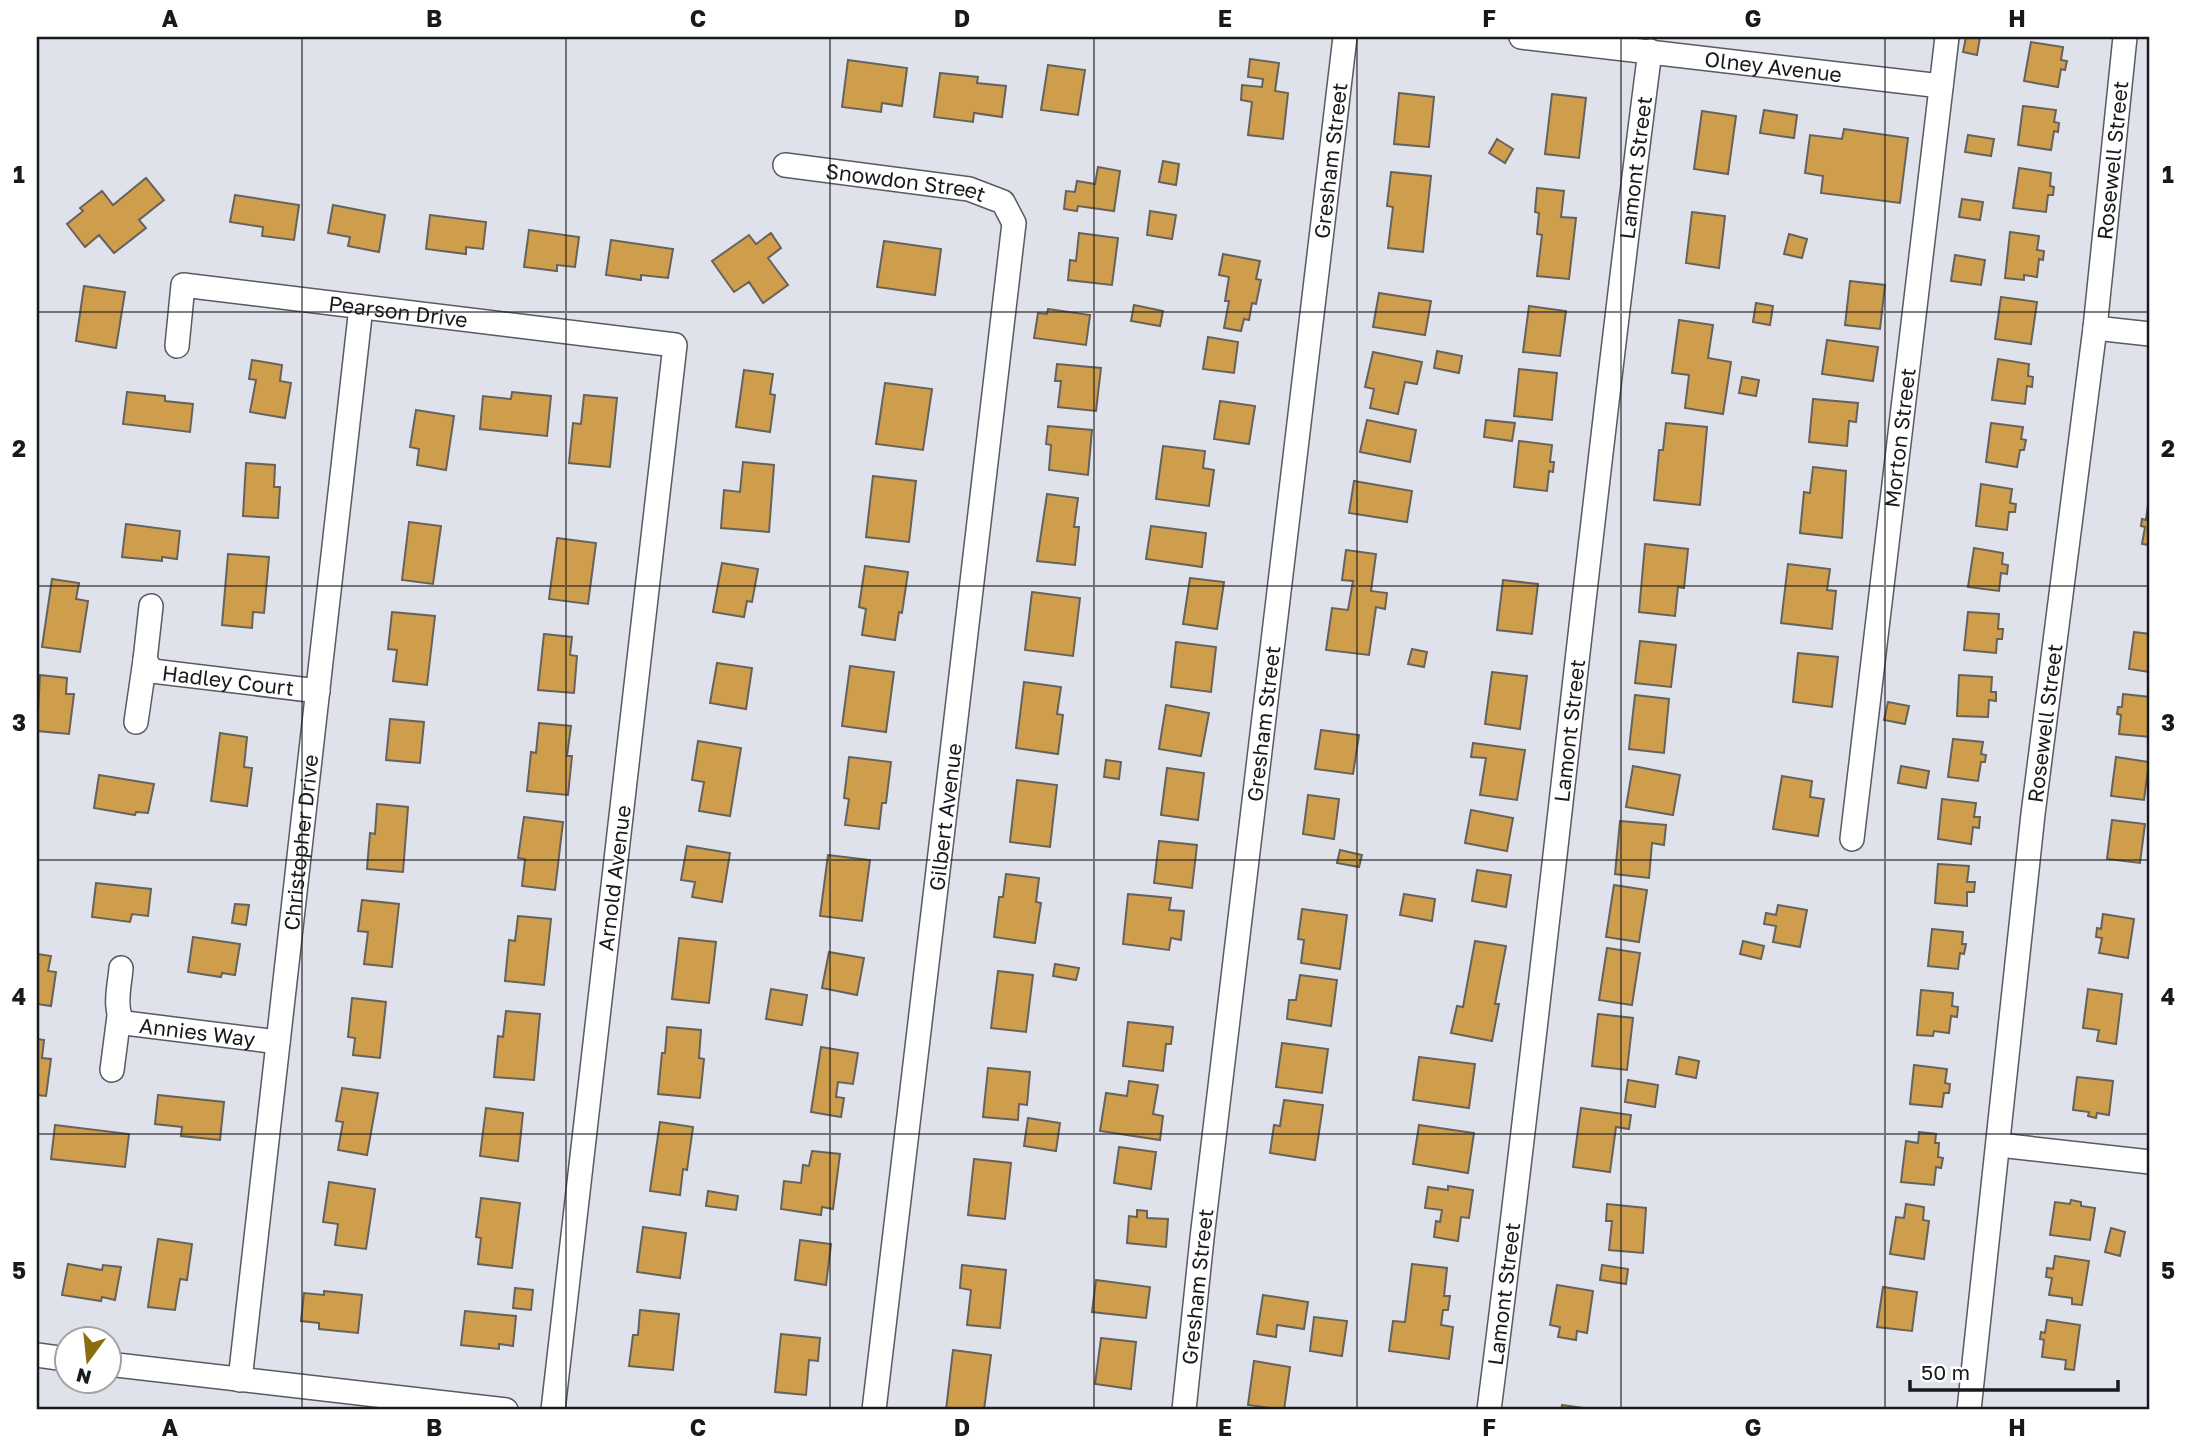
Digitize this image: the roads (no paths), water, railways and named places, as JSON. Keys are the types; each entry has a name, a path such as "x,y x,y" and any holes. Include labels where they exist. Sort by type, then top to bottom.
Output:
{"street":[{"name":"Gresham Street","path":"1184,1410 1345,37"},
{"name":"Olney Avenue","path":"1521,37 1941,86"},
{"name":"Morton Street","path":"1852,839 1947,37"},
{"name":"Rosewell Street","path":"1969,1410 2033,814 2095,328 2125,37"},
{"name":"Lamont Street","path":"1489,1410 1519,1176 1619,289 1650,51"},
{"name":"Snowdon Street","path":"785,164 969,189 1003,202 1014,223"},
{"name":"Gilbert Avenue","path":"873,1410 1014,223"},
{"name":"Pearson Drive","path":"177,346 183,285 675,345"},
{"name":"Christopher Drive","path":"240,1380 361,307"},
{"path":"2095,328 2150,334"},
{"name":"Arnold Avenue","path":"553,1410 675,345"},
{"name":"Hadley Court","path":"136,722 151,606"},
{"name":"Hadley Court","path":"145,660 150,669 158,673 318,691"},
{"name":"Annies Way","path":"112,1070 119,1017 121,968"},
{"name":"Annies Way","path":"119,1017 128,1024 278,1042"},
{"path":"1998,1144 2150,1162"},
{"path":"122,1366 506,1410"}]}
